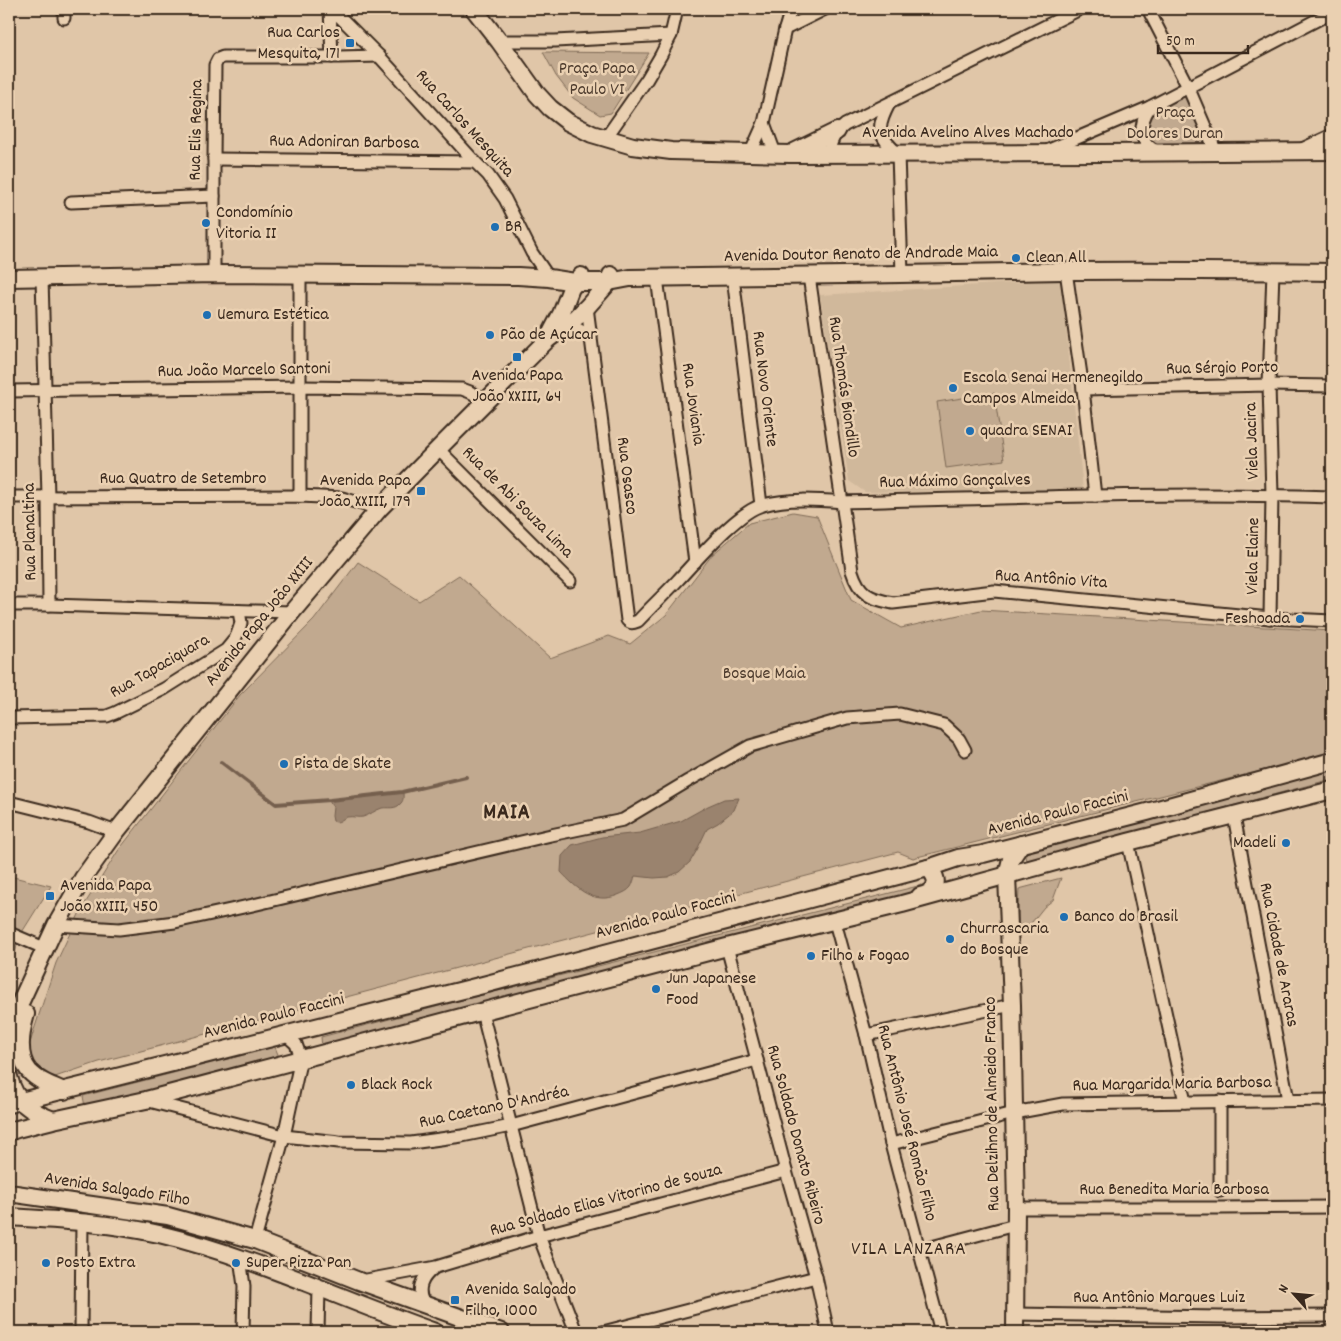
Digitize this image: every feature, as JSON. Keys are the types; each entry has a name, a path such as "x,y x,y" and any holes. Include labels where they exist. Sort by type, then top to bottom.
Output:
{"street":[{"name":"Rua Carlos Mesquita","path":"331,9 379,56 488,175 505,199 532,252 549,278"},
{"path":"331,9 332,57"},
{"name":"Avenida Avelino Alves Machado","path":"474,9 537,94 550,108 568,122 592,134 633,146 671,152 750,154 1332,151"},
{"path":"605,139 647,79 671,35 677,9"},
{"path":"750,154 764,123 791,9"},
{"path":"785,29 825,9"},
{"path":"764,123 782,154 837,131 1080,9"},
{"path":"1148,9 1188,87 1216,152"},
{"path":"1043,153 1150,107 1332,12"},
{"path":"499,41 554,41 671,35"},
{"name":"Rua Elis Regina","path":"214,274 214,159 216,65 218,59 223,56 379,56"},
{"path":"890,104 882,117 880,131 887,144 898,154 902,274"},
{"path":"1150,107 1144,119 1142,133 1152,150 1159,153"},
{"path":"830,154 832,140 837,131"},
{"path":"1300,150 1332,135"},
{"name":"Rua Adoniran Barbosa","path":"214,159 475,162"},
{"path":"71,202 214,196"},
{"name":"Viela Jacira","path":"1272,495 1269,385 1273,271"},
{"path":"1066,272 1095,496"},
{"name":"Avenida Doutor Renato de Andrade Maia","path":"9,278 300,274 578,279 1066,272 1332,272"},
{"path":"300,274 300,496"},
{"name":"Rua Thomás Biondillo","path":"810,276 842,502"},
{"name":"Rua Novo Oriente","path":"733,277 761,505"},
{"name":"Rua Planaltina","path":"42,278 49,605"},
{"name":"Avenida Papa João XXIII","path":"9,1035 21,1001 56,925 111,834 292,612 375,514 482,401 547,340 587,307 610,278"},
{"name":"Rua Joviania","path":"657,278 695,562"},
{"name":"Avenida Papa João XXIII","path":"547,340 578,279"},
{"name":"Rua Osasco","path":"587,307 627,620"},
{"path":"566,326 578,329 591,336"},
{"name":"Rua Sérgio Porto","path":"1082,389 1269,385 1332,386"},
{"name":"Rua João Marcelo Santoni","path":"9,391 300,387 462,390 470,392 482,401"},
{"name":"Rua de Abi Souza Lima","path":"438,448 570,581"},
{"name":"Rua Máximo Gonçalves","path":"627,620 631,623 638,621 709,547 743,515 761,505 794,501 842,502 1095,496 1272,495 1332,497"},
{"name":"Viela Elaine","path":"1270,618 1272,495"},
{"name":"Rua Quatro de Setembro","path":"9,497 300,496 342,498 357,502 375,514"},
{"name":"Rua Antônio Vita","path":"842,502 854,580 858,588 864,593 886,602 893,603 994,591 1270,618 1332,621"},
{"path":"691,535 709,547"},
{"path":"9,605 292,612"},
{"name":"Rua Tapaciquara","path":"9,718 107,716 115,714 164,689 226,650 238,632 241,623 240,610"},
{"path":"56,925 119,928 174,922 623,820 750,746 847,718 900,714 944,725 959,739 965,750"},
{"name":"Avenida Paulo Faccini","path":"14,1103 483,985 928,868 958,858 1147,812 1332,762"},
{"path":"9,1132 53,1120 146,1100 726,948 836,922 1128,842 1332,790"},
{"path":"9,802 89,822 111,834"},
{"name":"Rua Cidade de Araras","path":"1234,816 1288,1100"},
{"path":"1128,842 1185,1102"},
{"path":"1007,875 1011,858 1021,844"},
{"path":"902,904 908,900 928,894 932,890 936,882 934,874 928,868"},
{"name":"Rua Delzihno de Almeido Franco","path":"1007,875 1016,1208 1015,1332"},
{"name":"Rua Antônio José Romão Filho","path":"836,922 866,1035 891,1144 941,1332"},
{"path":"9,933 42,954"},
{"name":"Rua Soldado Donato Ribeiro","path":"726,948 816,1277 828,1332"},
{"name":"Avenida Papa João XXIII","path":"42,954 22,1028 21,1044 23,1059 28,1070 36,1077 64,1091"},
{"path":"866,1035 1012,1005"},
{"path":"482,1012 539,1236 575,1332"},
{"path":"255,1240 284,1136 301,1058 296,1044 285,1034"},
{"name":"Rua Caetano D'Andréa","path":"146,1100 284,1136 339,1142 411,1143 462,1136 511,1126 757,1060"},
{"path":"9,1077 14,1103 53,1120"},
{"name":"Rua Margarida Maria Barbosa","path":"891,1144 1014,1113 1063,1104 1332,1100"},
{"path":"1220,1101 1220,1191"},
{"name":"Rua Soldado Elias Vitorino de Souza","path":"359,1281 436,1266 539,1236 786,1171"},
{"name":"Avenida Salgado Filho","path":"9,1193 168,1216 255,1240 359,1281 501,1332"},
{"path":"43,1219 40,1215 40,1208 47,1199"},
{"name":"Rua Benedita Maria Barbosa","path":"1016,1208 1332,1207"},
{"name":"Avenida Salgado Filho","path":"9,1217 121,1226 160,1234 240,1258 429,1331"},
{"path":"81,1332 82,1222"},
{"path":"920,1250 1015,1225"},
{"path":"240,1258 244,1286 243,1332"},
{"path":"424,1305 420,1292 421,1285 428,1272 436,1266"},
{"path":"603,1332 816,1277"},
{"path":"318,1332 319,1287"},
{"name":"Rua Antônio Marques Luiz","path":"1015,1314 1220,1317 1332,1316"}],"shaded area":[{"name":"Escola Senai Hermenegildo Campos Almeida","path":"1061,280 1083,490 865,492 849,481 820,295"},
{"path":"403,792 403,801 397,807 382,808 363,817 347,817 338,822 333,821 333,807 330,800"},
{"path":"739,798 734,810 707,829 690,862 679,872 668,877 635,876 632,886 627,891 609,898 601,898 586,894 561,872 562,856 572,845 602,837 640,833 681,821 724,799"}],"green space":[{"name":"Praça Papa Paulo VI","path":"543,52 649,53 611,113 600,115 573,98 556,76"},
{"name":"Praça Dolores Duran","path":"1189,89 1212,146 1154,144 1146,131 1152,107"},
{"name":"quadra SENAI","path":"994,393 1004,460 946,468 937,402"},
{"name":"Bosque Maia","path":"793,512 817,516 851,600 901,628 981,610 1332,631 1332,753 913,858 898,852 99,1062 55,1077 37,1071 27,1053 56,963 81,910 118,851 240,695 314,620 358,562 419,601 459,575 550,658 609,636 630,644 666,615 712,555 749,523"},
{"path":"1332,769 1332,779 1026,861 1024,851"},
{"path":"9,876 51,886 19,937 9,977"},
{"path":"1061,878 1053,900 1044,907 1032,922 1017,934 1019,889"},
{"path":"922,885 901,900 322,1047 321,1037"},
{"path":"275,1047 279,1057 85,1107 83,1096"}],"waterway":[{"path":"221,762 276,804 402,792 466,777"}],"place":[{"name":"Rua Carlos Mesquita, 171","path":"350,43"},
{"name":"Condomínio Vitoria II","path":"206,223"},
{"name":"BR","path":"495,227"},
{"name":"Clean All","path":"1016,258"},
{"name":"Uemura Estética","path":"207,315"},
{"name":"Pão de Açúcar","path":"490,335"},
{"name":"Avenida Papa João XXIII, 64","path":"517,357"},
{"name":"Escola Senai Hermenegildo Campos Almeida","path":"953,388"},
{"name":"quadra SENAI","path":"970,431"},
{"name":"Avenida Papa João XXIII, 179","path":"421,491"},
{"name":"Feshoada","path":"1300,619"},
{"name":"Pista de Skate","path":"284,764"},
{"name":"Madeli","path":"1286,843"},
{"name":"Avenida Papa João XXIII, 450","path":"50,896"},
{"name":"Banco do Brasil","path":"1064,917"},
{"name":"Churrascaria do Bosque","path":"950,939"},
{"name":"Filho & Fogao","path":"811,956"},
{"name":"Jun Japanese Food","path":"656,989"},
{"name":"Black Rock","path":"351,1085"},
{"name":"Posto Extra","path":"46,1263"},
{"name":"Super Pizza Pan","path":"236,1263"},
{"name":"Avenida Salgado Filho, 1000","path":"455,1300"}],"district":[{"name":"MAIA","path":"507,813"},
{"name":"VILA LANZARA","path":"909,1250"}]}
